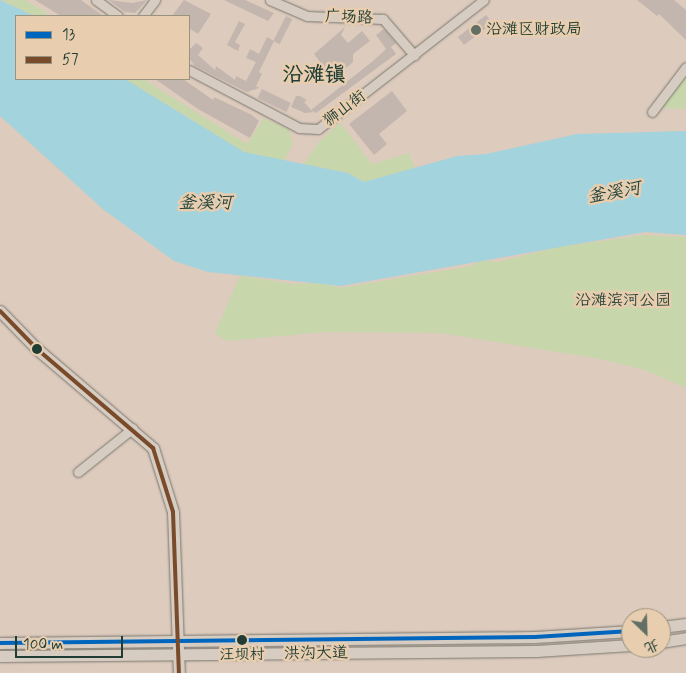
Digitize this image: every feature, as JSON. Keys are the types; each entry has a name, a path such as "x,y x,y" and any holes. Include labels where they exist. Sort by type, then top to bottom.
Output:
{"main road":[{"path":"0,311 38,349 133,428 153,448 173,512 176,654 179,673"},
{"path":"671,626 686,624"},
{"path":"671,629 680,632 671,638"},
{"name":"洪沟大道","path":"0,643 535,637 621,631"},
{"path":"671,641 686,638"},
{"name":"洪沟大道","path":"0,656 536,651 621,646"}],"street":[{"path":"96,0 117,15"},
{"path":"144,15 155,0"},
{"name":"广场路","path":"270,0 307,16 383,19 414,55"},
{"name":"狮山街","path":"190,71 299,128 312,130 323,126 484,0"},
{"path":"652,112 686,67"},
{"path":"78,472 133,428"}],"green space":[{"path":"2,0 25,0 49,15 32,15"},
{"path":"686,74 686,109 659,108"},
{"path":"127,80 145,80 247,144 264,118 289,130 293,144 284,161 244,152"},
{"path":"340,123 372,164 409,153 415,168 364,182 348,173 304,164 319,142"},
{"name":"沿滩滨河公园","path":"644,235 686,237 686,388 645,370 595,358 440,333 325,332 226,341 215,333 240,276 294,284 323,283 340,288 472,266 481,260 497,262 558,247"}],"water":[{"name":"釜溪河","path":"0,0 32,15 15,15 15,80 127,80 244,152 348,173 364,182 457,156 486,154 577,134 686,131 686,235 645,232 341,286 208,272 174,261 104,210 0,116"}],"building":[{"path":"35,0 81,0 102,15 59,15"},
{"path":"109,0 132,3 147,0 135,13 125,12"},
{"path":"184,0 211,14 198,34 190,29 190,15 173,15"},
{"path":"224,0 245,0 274,13 268,21"},
{"path":"637,0 674,0 686,10 686,40 659,14 657,16"},
{"name":"沿滩区财政局","path":"486,15 495,26 488,31 486,28 464,45 458,37"},
{"path":"286,16 292,19 280,44 273,41"},
{"path":"239,21 245,24 235,42 240,45 238,51 227,45"},
{"path":"345,27 341,35 348,43 362,31 370,41 353,54 353,62 333,79 314,54"},
{"path":"384,29 396,43 391,47 396,54 316,113 311,110 386,49 376,35"},
{"path":"267,37 274,41 259,72 262,74 256,86 259,88 247,92 195,66 190,59 190,49 196,43 203,48 198,55 215,70 216,66 235,80 236,76 246,81 256,62 246,58 250,49 259,54"},
{"path":"156,80 184,80 213,100 214,97 252,115 259,121 250,138 198,109"},
{"path":"262,89 291,103 286,112 258,98"},
{"path":"392,91 407,111 379,134 387,144 374,155 349,124"},
{"path":"296,96 307,100 304,102 313,112 305,113 291,107"}],"transit line":[{"name":"57","path":"0,311 37,349 153,448 173,512 179,673"},
{"name":"13","path":"0,643 535,637 621,632"}],"place":[{"name":"沿滩区财政局","path":"476,30"},
{"name":"汪坝村","path":"242,640"}],"district":[{"name":"沿滩镇","path":"314,75"}]}
